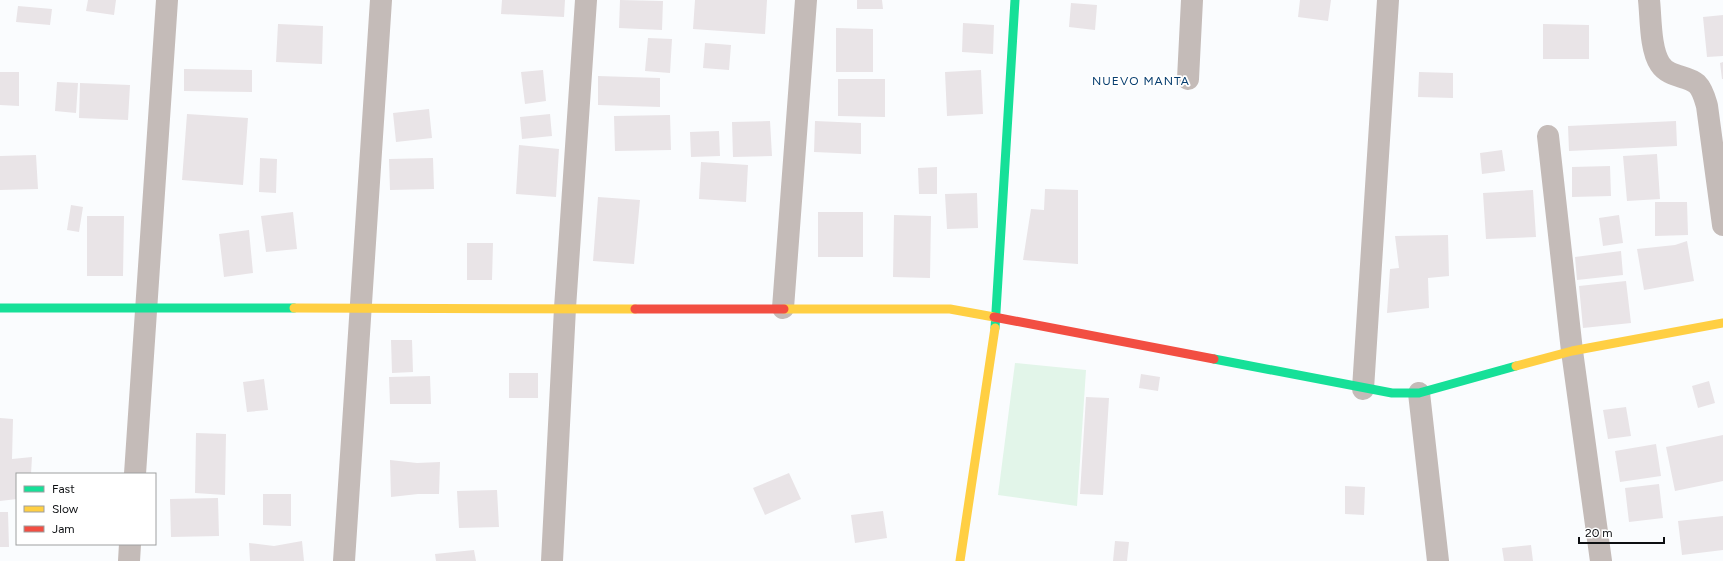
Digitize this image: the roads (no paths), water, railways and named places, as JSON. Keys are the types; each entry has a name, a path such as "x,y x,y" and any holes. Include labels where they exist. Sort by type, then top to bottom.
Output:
{"street":[{"path":"135,473 167,0"},
{"path":"344,561 381,0"},
{"path":"552,561 565,308 586,0"},
{"path":"783,308 806,0"},
{"path":"960,561 997,316 1015,0"},
{"path":"1188,79 1192,0"},
{"path":"1364,389 1388,0"},
{"path":"1649,0 1655,54 1666,71 1697,84 1703,94 1707,106 1723,225"},
{"path":"1548,136 1572,351 1601,561"},
{"path":"0,308 950,308 1364,389 1392,393 1419,393 1572,351 1723,323"},
{"path":"1419,393 1438,561"},
{"path":"129,561 130,545"}],"district":[{"name":"NUEVO MANTA","path":"1141,81"}]}
